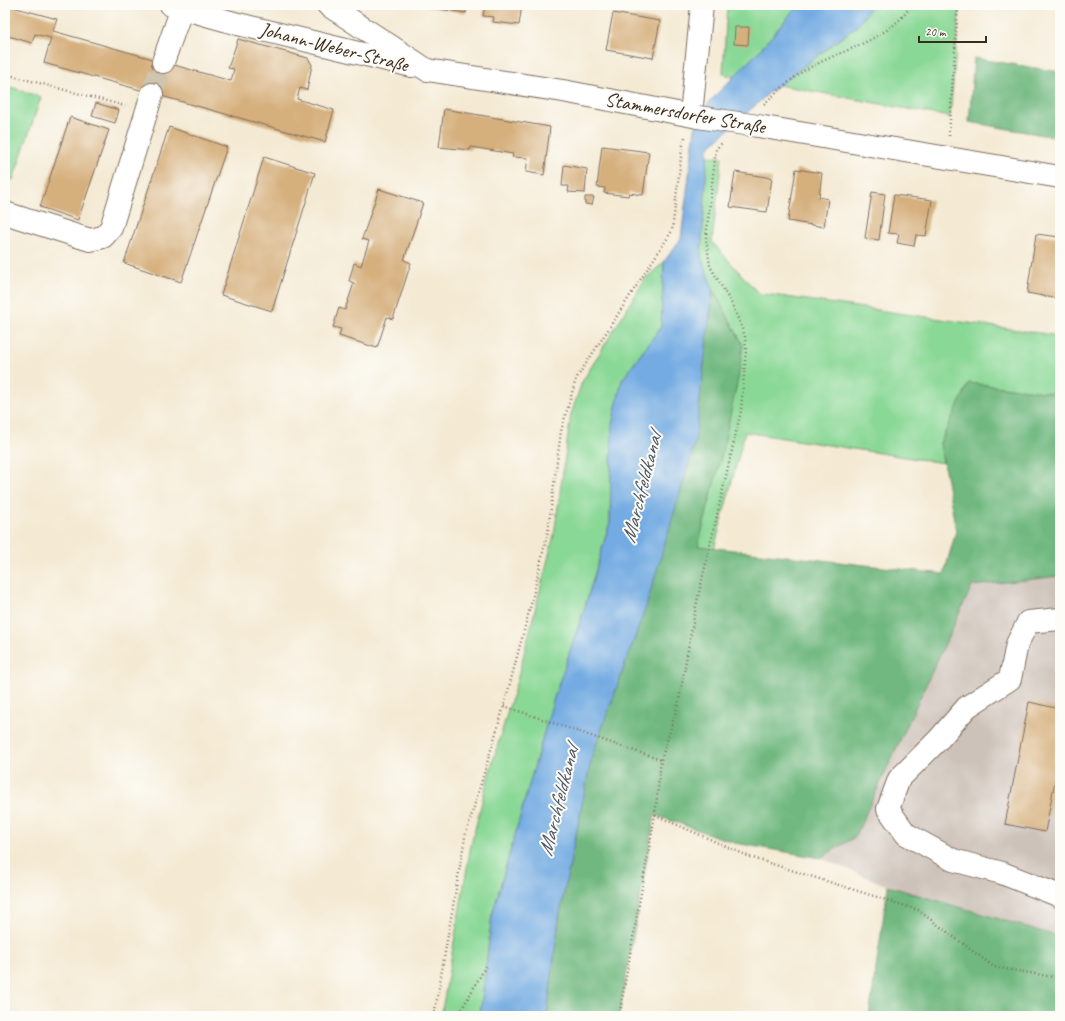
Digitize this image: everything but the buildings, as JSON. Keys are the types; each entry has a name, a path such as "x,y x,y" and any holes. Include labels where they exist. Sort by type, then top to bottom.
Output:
{"main road":[{"name":"Stammersdorfer Straße","path":"328,5 426,70 563,90 695,116 759,117 948,157 1060,177"},
{"path":"695,116 702,5"},
{"name":"Johann-Weber-Straße","path":"176,6 238,24 426,70"},
{"path":"163,62 176,6"},
{"path":"5,213 90,240 103,237 111,228 149,103"},
{"path":"1060,619 1028,622 1017,644 1010,679 967,707 939,739 899,779 888,809 906,834 953,860 1002,873 1060,896"}],"path":[{"path":"759,117 800,74 878,35 904,16 911,5"},
{"path":"948,157 958,5"},
{"path":"5,74 149,103"},
{"path":"434,1016 465,837 504,706 548,531 561,431 576,379 672,231 682,149 695,116"},
{"path":"619,1016 655,815 661,760 678,706 696,606 741,411 746,350 745,336 733,306 710,266 706,238 716,149 726,138"},
{"path":"504,706 628,750 661,760"},
{"path":"655,815 750,857 918,910 994,967 1060,978"},
{"path":"458,1016 487,964"}],"shaded area":[{"path":"1060,576 1060,937 888,886 820,858 855,837 972,586"}],"green space":[{"path":"727,5 798,5 735,77 723,74"},
{"path":"872,5 960,5 950,117 779,85 858,25"},
{"path":"974,58 1060,72 1060,138 969,122"},
{"path":"5,85 41,97 13,180 5,178"},
{"path":"707,156 722,157 712,242 758,293 1060,336 1060,394 969,383 940,443 943,463 745,432 714,549 698,546 722,453 743,345 713,289 701,257"},
{"path":"664,262 661,327 622,380 612,425 610,522 584,610 554,698 492,915 480,1016 441,1016 471,845 489,774 518,677 554,535 571,414 582,382 645,279"},
{"path":"713,289 743,345 738,379 722,453 698,546 944,574 956,531 940,443 969,383 1060,394 1060,576 972,586 855,837 820,858 735,843 655,815 619,1016 547,1016 559,918 592,756 647,604 710,319"},
{"path":"888,886 1060,937 1060,1016 869,1016"}],"water":[{"name":"Marchfeldkanal","path":"798,5 872,5 858,25 769,93 708,148 701,257 713,289 695,442 647,604 592,756 559,918 547,1016 480,1016 492,915 554,698 584,610 610,522 612,425 622,380 661,327 664,262 681,238 695,128 703,110 713,98 761,49"}],"tunnel":[{"path":"152,94 163,62"}]}
